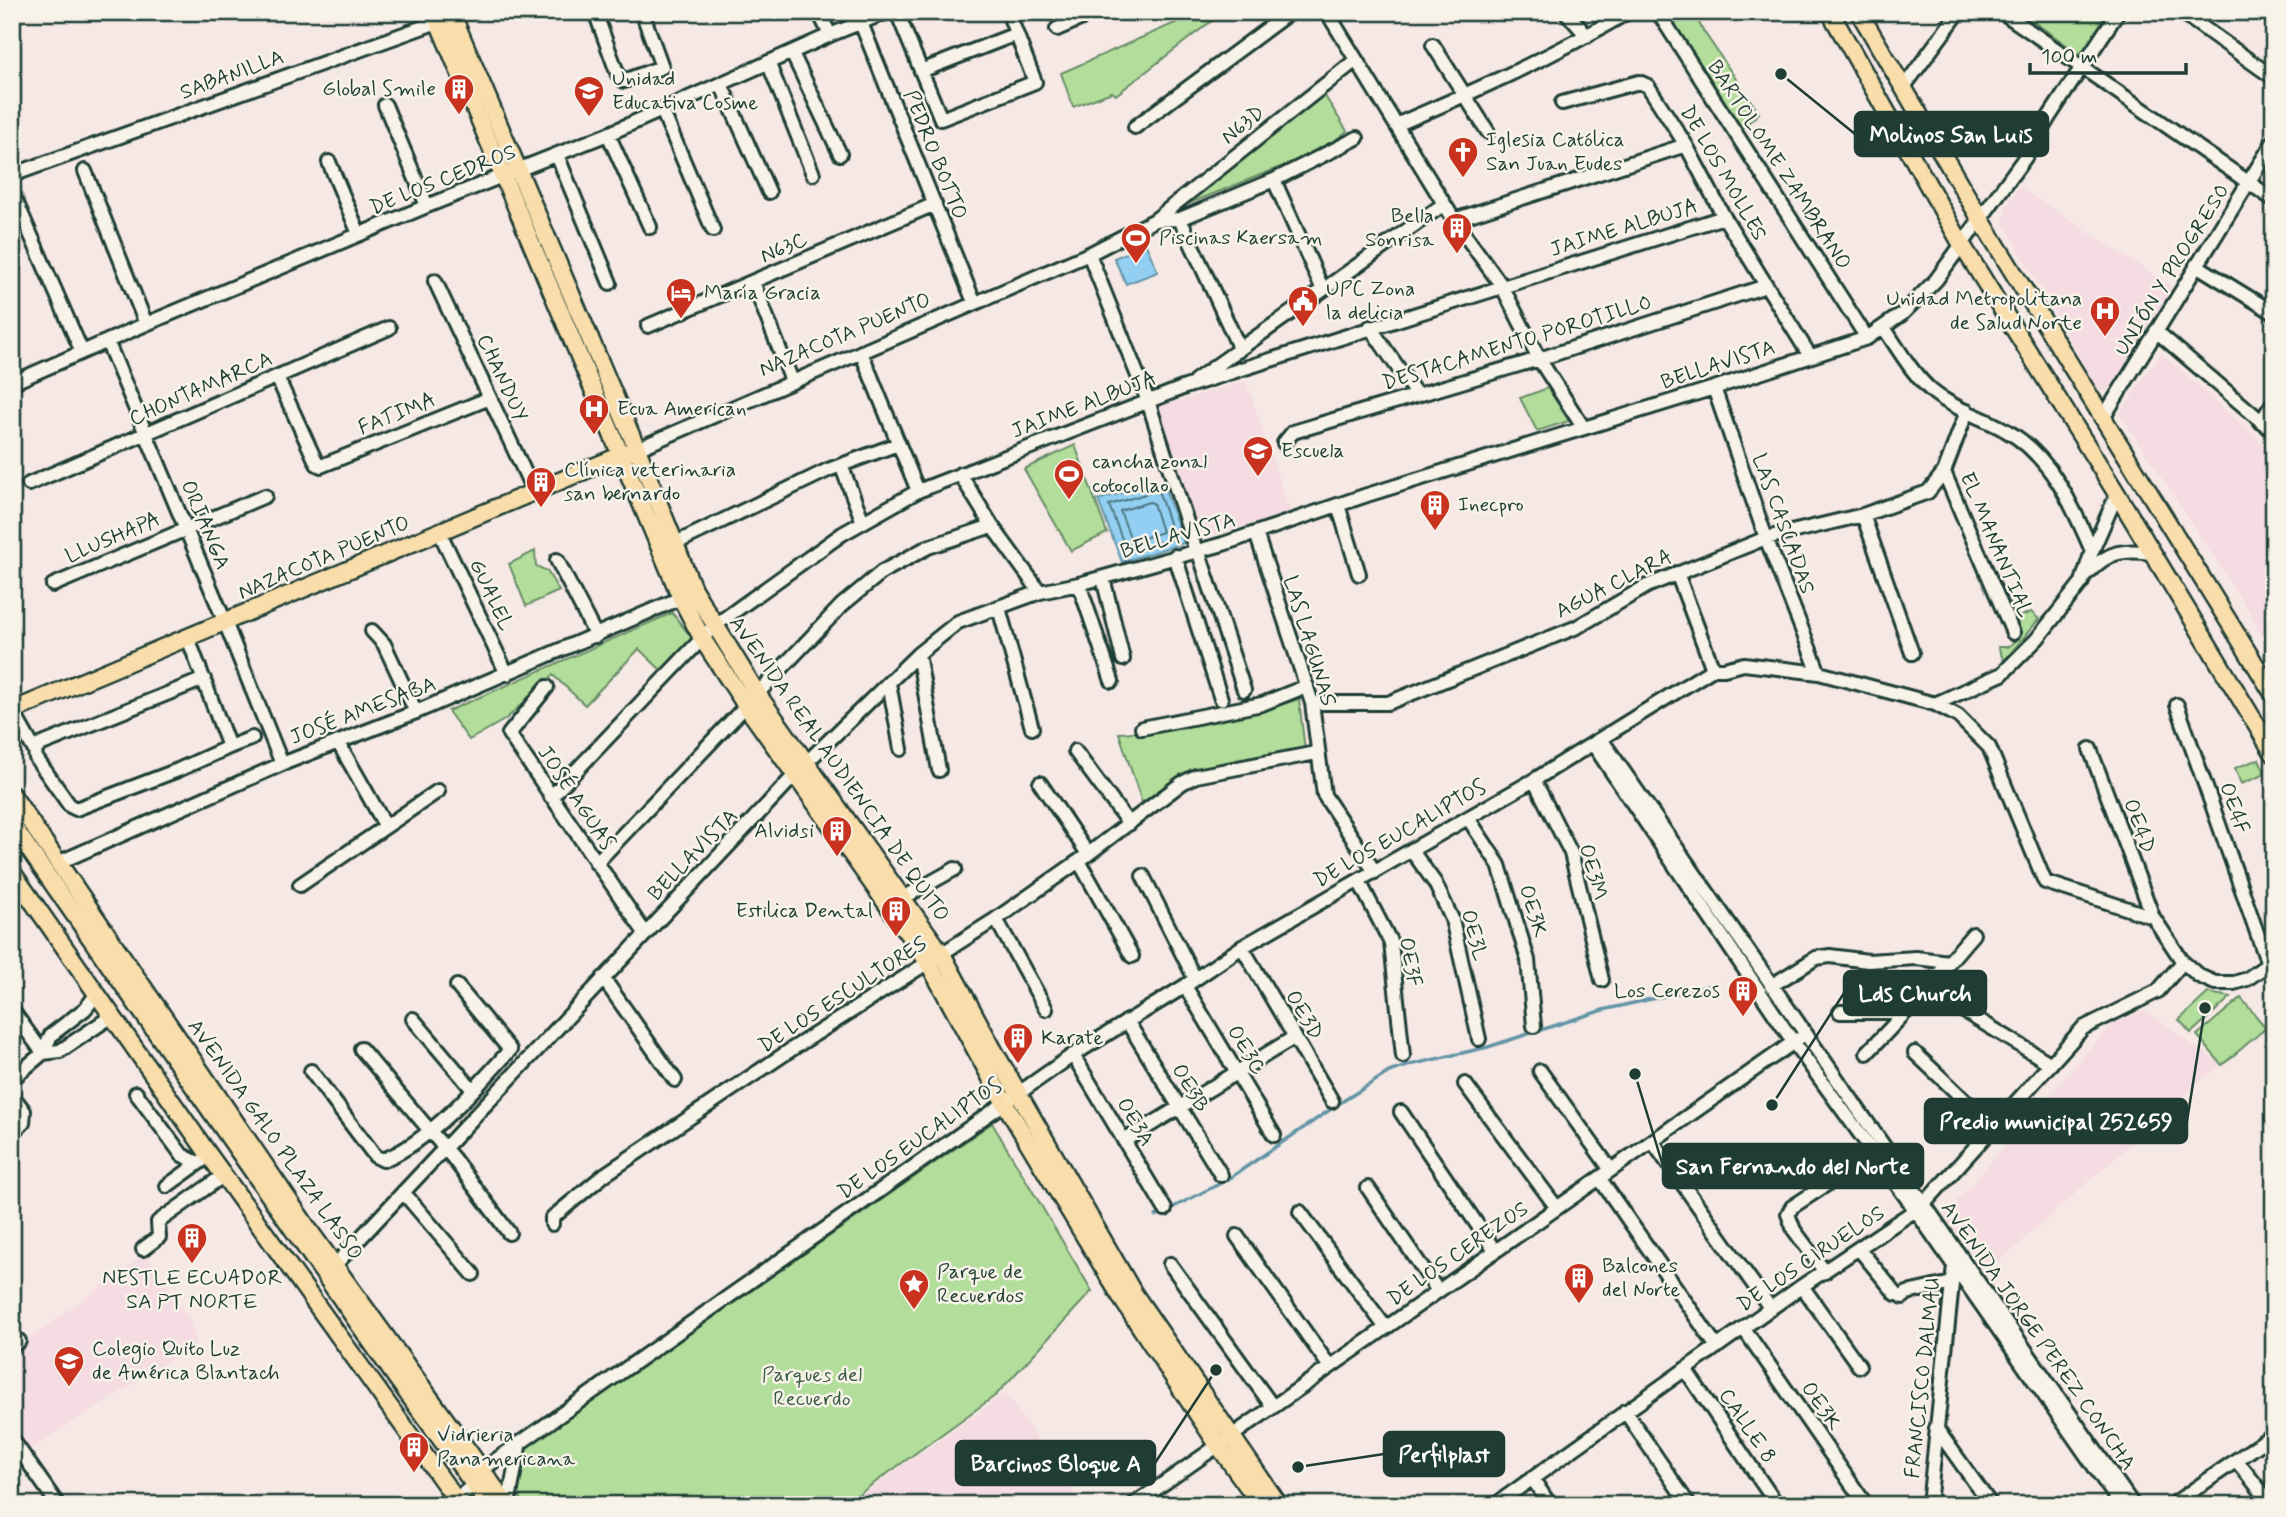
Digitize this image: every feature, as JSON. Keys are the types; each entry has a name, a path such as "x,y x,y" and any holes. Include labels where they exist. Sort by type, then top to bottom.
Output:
{"main road":[{"path":"1829,12 1962,245 2274,754"},
{"path":"1859,12 1981,220 2274,695"},
{"name":"AVENIDA REAL AUDIENCIA DE QUITO","path":"448,15 518,170 637,449 693,589 758,695 903,898 1124,1302 1225,1441 1279,1505"},
{"name":"AVENIDA REAL AUDIENCIA DE QUITO","path":"448,15 502,177 681,598 703,640 747,707 935,958"},
{"name":"NAZACOTA PUENTO","path":"12,702 132,655 155,653 637,449"},
{"path":"14,717 137,667 155,653"},
{"name":"AVENIDA GALO PLAZA LASSO","path":"12,795 335,1265 508,1505"},
{"path":"12,808 64,884 100,921"},
{"name":"AVENIDA GALO PLAZA LASSO","path":"12,825 310,1255 461,1497"},
{"name":"AVENIDA GALO PLAZA LASSO","path":"12,841 394,1391 461,1497 489,1505"},
{"name":"AVENIDA GALO PLAZA LASSO","path":"12,872 20,895 109,1018 204,1159 224,1175 461,1497 476,1505"},
{"name":"AVENIDA REAL AUDIENCIA DE QUITO","path":"1225,1441 1261,1505"}],"street":[{"path":"595,12 618,75 624,81 662,66 642,12"},
{"path":"819,12 830,35"},
{"name":"DE LOS CEDROS","path":"12,383 426,206 608,134 887,12"},
{"path":"897,12 941,119 1035,82 1008,12"},
{"path":"1057,29 1096,12"},
{"path":"1135,127 1269,18 1290,12"},
{"path":"1327,12 1454,220 1502,286 1539,359 1583,427"},
{"path":"1566,12 1587,36"},
{"path":"1396,125 1587,36 1628,12"},
{"name":"BARTOLOME ZAMBRANO","path":"1658,12 1867,338"},
{"path":"1903,88 1959,12"},
{"path":"2002,12 2274,200"},
{"name":"BELLAVISTA","path":"335,1265 807,762 918,654 958,622 1041,592 1103,578 1256,533 1292,519 1867,338 1884,328 1924,293 1962,245 2026,156 2118,12"},
{"path":"2181,12 2274,78"},
{"name":"SABANILLA","path":"12,175 448,15"},
{"name":"PEDRO BOTTO","path":"861,23 974,302"},
{"path":"920,71 1016,34"},
{"path":"1433,45 1488,132"},
{"path":"792,52 839,154"},
{"name":"N63D","path":"1155,220 1356,60"},
{"path":"768,62 813,174"},
{"name":"DE LOS MOLLES","path":"1562,103 1639,82 1648,86 1656,95 1724,217 1810,356"},
{"path":"721,84 769,192"},
{"path":"385,105 426,206"},
{"path":"662,110 713,230"},
{"path":"608,134 650,227"},
{"name":"NAZACOTA PUENTO","path":"637,449 1089,254 1155,220 1180,219 1274,180 1357,138"},
{"name":"UNIÓN Y PROGRESO","path":"2103,418 2274,141"},
{"path":"1454,220 1686,145"},
{"path":"557,155 610,284"},
{"path":"329,162 359,234"},
{"path":"85,171 146,324"},
{"path":"1274,180 1323,290"},
{"path":"12,192 82,352"},
{"name":"N63C","path":"648,326 935,204"},
{"path":"1185,387 1444,204"},
{"name":"JAIME ALBUJA","path":"551,797 714,626 842,534 918,491 1185,387 1724,217"},
{"path":"1180,219 1237,343 1238,351"},
{"path":"1089,254 1148,401 1244,690"},
{"path":"2196,265 2274,313"},
{"name":"CHANDUY","path":"435,281 534,492"},
{"path":"753,282 792,381"},
{"name":"DESTACAMENTO POROTILLO","path":"1284,443 1293,432 1539,359 1766,286"},
{"path":"1370,327 1416,394"},
{"name":"CHONTAMARCA","path":"29,484 389,328"},
{"path":"1884,328 1922,382 1942,399 2007,431 2034,453 2064,492 2092,551"},
{"path":"2156,331 2274,432"},
{"name":"ORIANGA","path":"107,341 282,764"},
{"path":"862,352 918,491"},
{"name":"FATIMA","path":"277,377 319,466 490,398"},
{"name":"LAS CASCADAS","path":"1714,388 1766,538 1819,673"},
{"path":"2262,422 2274,401"},
{"name":"AGUA CLARA","path":"1312,704 1388,703 1577,627 1647,586 1766,538 1863,515 1928,492 1944,472 1967,411"},
{"path":"676,543 841,465 898,444"},
{"path":"841,465 863,522"},
{"name":"EL MANANTIAL","path":"1944,472 2013,633"},
{"path":"960,474 992,526 1041,592"},
{"path":"2086,575 2092,551 2117,494"},
{"name":"LLUSHAPA","path":"53,585 265,496"},
{"path":"1338,505 1359,574"},
{"path":"1863,515 1912,653"},
{"path":"596,863 842,605 882,572 928,547 992,526"},
{"name":"GUALEL","path":"440,533 507,674"},
{"name":"LAS LAGUNAS","path":"1256,533 1312,704 1316,753 1324,795 1375,872"},
{"path":"1936,704 2008,669 2100,560 2119,551 2152,553"},
{"path":"1175,556 1221,699"},
{"path":"557,560 596,636"},
{"path":"1677,573 1713,669"},
{"path":"1103,578 1123,659"},
{"path":"1079,584 1112,681"},
{"name":"JOSÉ AMESABA","path":"60,862 282,764 507,674 681,598"},
{"path":"999,608 1032,728"},
{"path":"372,631 384,644 415,712"},
{"path":"188,638 229,747"},
{"path":"918,654 939,770"},
{"name":"DE LOS EUCALIPTOS","path":"483,1469 1073,1055 1190,983 1242,947 1534,780 1713,669 1744,664 1819,673 1936,704 1958,716 1989,747 2045,882 2153,917"},
{"path":"35,751 40,745 204,678"},
{"path":"889,683 901,749"},
{"name":"JOSÉ AGUAS","path":"547,687 509,734 645,933"},
{"path":"1142,728 1262,704 1307,687"},
{"name":"OE4F","path":"2177,705 2271,962"},
{"path":"14,717 35,751 36,758 70,806 76,809 252,738"},
{"path":"338,742 385,825"},
{"name":"AVENIDA JORGE PEREZ CONCHA","path":"1597,742 1805,1034 1919,1208"},
{"name":"AVENIDA JORGE PEREZ CONCHA","path":"1597,742 1794,1043 1919,1208 2133,1505"},
{"name":"OE4D","path":"2090,748 2153,917"},
{"path":"1075,751 1129,824"},
{"name":"DE LOS ESCULTORES","path":"552,1223 552,1218 604,1175 795,1047 996,919 1084,858 1182,783 1196,776 1316,753"},
{"name":"OE3M","path":"1534,780 1571,853 1602,980"},
{"path":"1040,783 1084,858 1132,956"},
{"path":"300,885 438,791"},
{"name":"OE3K","path":"1468,818 1499,865 1528,960 1534,1026"},
{"name":"OE3L","path":"1412,851 1435,883 1452,919 1479,1039"},
{"path":"903,898 955,869"},
{"name":"OE3C","path":"1143,876 1190,983 1237,1073 1274,1135"},
{"name":"OE3F","path":"1359,881 1391,943 1403,1056"},
{"path":"2153,917 2183,962 2199,976 2216,983 2234,983 2247,979 2271,962"},
{"path":"996,919 1046,1009"},
{"path":"1867,1053 1973,934"},
{"name":"OE3D","path":"1242,947 1332,1101"},
{"path":"1771,986 1816,958 1830,956 1868,961 1916,958 1950,962"},
{"name":"DE LOS CIRUELOS","path":"1495,1505 1802,1286 1919,1208 2083,1028 2158,991 2183,962"},
{"path":"603,978 675,1080"},
{"path":"311,1071 375,1156 383,1160 393,1156 428,1131 510,1050 457,986"},
{"path":"12,1061 17,1076 43,1053 51,1035 94,998"},
{"path":"1954,1006 2051,1064"},
{"path":"12,1010 43,1053"},
{"path":"1840,1012 1906,1012"},
{"path":"43,1053 60,1051 109,1018"},
{"path":"414,1019 472,1090"},
{"name":"OE3B","path":"1127,1021 1221,1175"},
{"name":"DE LOS CEREZOS","path":"1133,1505 1805,1034"},
{"path":"1124,1141 1295,1037"},
{"path":"361,1049 509,1233"},
{"path":"1915,1053 1993,1127"},
{"name":"OE3A","path":"1073,1055 1165,1209"},
{"path":"1540,1071 1611,1170"},
{"path":"1465,1084 1557,1208"},
{"path":"136,1093 183,1155 204,1159"},
{"path":"12,1095 24,1111 23,1123 12,1132"},
{"path":"1401,1112 1495,1251"},
{"path":"1653,1142 1771,1309"},
{"path":"167,1186 204,1159"},
{"path":"143,1250 159,1237 158,1223 224,1175"},
{"path":"1825,1272 1794,1230 1788,1214 1792,1207 1838,1177"},
{"path":"1600,1179 1717,1347"},
{"path":"1368,1188 1438,1291"},
{"path":"403,1192 473,1274"},
{"path":"1300,1212 1386,1328"},
{"path":"1237,1236 1330,1367"},
{"path":"1859,1249 1899,1296 1952,1283"},
{"name":"AVENIDA JORGE PEREZ CONCHA","path":"1958,1262 2121,1505"},
{"name":"FRANCISCO DALMAU","path":"1929,1505 1952,1283 1958,1262"},
{"path":"1170,1264 1273,1407"},
{"path":"1802,1286 1859,1366"},
{"name":"OE3K","path":"1744,1329 1866,1505"},
{"name":"CALLE 8","path":"1685,1369 1777,1505"},
{"path":"1625,1411 1689,1505"},
{"path":"1936,1428 1991,1505"},
{"path":"2172,1505 2274,1434"},
{"path":"12,1439 58,1505"},
{"path":"508,1505 520,1443"},
{"path":"2236,1460 2272,1505"},
{"path":"1532,1478 1550,1505"}],"shaded area":[{"name":"Unidad Metropolitana de Salud Norte","path":"2019,187 2173,288 2109,390 2101,391 2097,388 2004,223 2006,208"},
{"path":"2161,353 2274,453 2274,660 2265,647 2253,617 2120,414"},
{"path":"1246,381 1290,512 1200,539 1158,407"},
{"path":"2145,1011 2220,1064 1986,1273 1944,1216 2113,1023"},
{"name":"Colegio Quito Luz de América Blantach","path":"146,1254 190,1320 196,1344 29,1450 12,1424 12,1351"},
{"path":"1006,1393 1081,1505 847,1505"}],"green space":[{"path":"1200,12 1223,12 1116,95 1112,92 1073,107 1061,73"},
{"path":"1694,12 1702,29 1759,113 1734,136 1661,13"},
{"path":"2020,12 2111,12 2082,56"},
{"path":"1323,93 1347,131 1323,150 1168,212"},
{"path":"1548,388 1569,421 1537,431 1520,398"},
{"name":"cancha zonal cotocollao","path":"1075,445 1107,533 1071,551 1024,469"},
{"path":"535,551 536,566 547,571 559,591 526,606 509,564"},
{"path":"2031,612 2039,619 2004,661 1998,647 2008,647 2014,641 2011,620"},
{"path":"672,613 693,639 662,671 639,649 585,705 553,675 506,719 469,740 448,711"},
{"path":"1299,699 1305,751 1246,758 1193,771 1143,806 1119,733 1210,722"},
{"path":"2259,759 2264,770 2263,775 2241,784 2235,768"},
{"path":"2208,993 2231,997 2191,1033 2179,1020"},
{"path":"2241,998 2266,1028 2222,1065 2197,1035"},
{"name":"Parques del Recuerdo","path":"992,1123 1092,1291 996,1395 844,1505 525,1505 518,1495 524,1449"}],"water":[{"name":"Piscinas Kaersam","path":"1146,245 1158,272 1126,284 1114,258"},
{"path":"1162,481 1184,543 1122,562 1098,500"}],"waterway":[{"path":"1156,1216 1227,1180 1389,1072 1488,1047 1603,1010 1717,984"}],"place":[{"name":"Molinos San Luis","path":"1781,74"},
{"name":"Global Smile","path":"459,116"},
{"name":"Unidad Educativa Cosme","path":"589,118"},
{"name":"Iglesia Católica San Juan Eudes","path":"1463,179"},
{"name":"Bella Sonrisa","path":"1457,255"},
{"name":"Piscinas Kaersam","path":"1136,265"},
{"name":"María Gracia","path":"681,320"},
{"name":"UPC Zona la delicia","path":"1303,328"},
{"name":"Unidad Metropolitana de Salud Norte","path":"2105,338"},
{"name":"Ecua American","path":"594,436"},
{"name":"Escuela","path":"1258,478"},
{"name":"cancha zonal cotocollao","path":"1069,501"},
{"name":"Clínica veterinaria san bernardo","path":"541,509"},
{"name":"Inecpro","path":"1435,532"},
{"name":"Alvidsi","path":"837,858"},
{"name":"Estilica Dental","path":"896,938"},
{"name":"Predio municipal 252659","path":"2205,1008"},
{"name":"Los Cerezos","path":"1743,1018"},
{"name":"Karate","path":"1018,1065"},
{"name":"San Fernando del Norte","path":"1635,1074"},
{"name":"Lds Church","path":"1772,1105"},
{"name":"NESTLE ECUADOR SA PT NORTE","path":"192,1265"},
{"name":"Balcones del Norte","path":"1579,1305"},
{"name":"Parque de Recuerdos","path":"914,1311"},
{"name":"Barcinos Bloque A","path":"1216,1370"},
{"name":"Colegio Quito Luz de América Blantach","path":"69,1388"},
{"name":"Perfilplast","path":"1298,1467"},
{"name":"Vidrieria Panamericana","path":"414,1474"}]}
